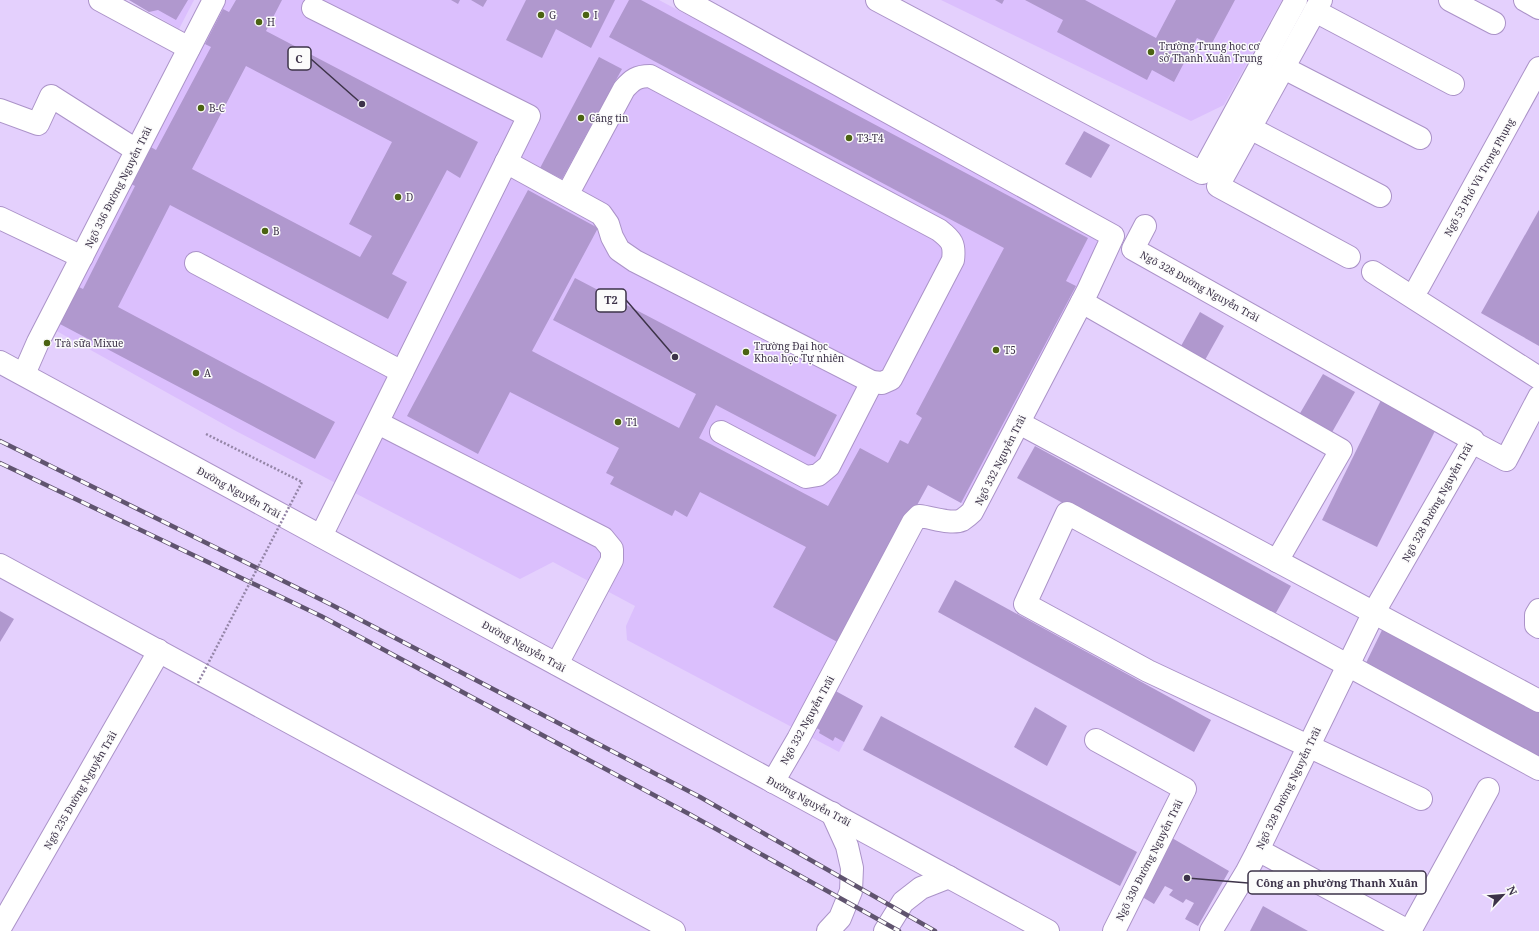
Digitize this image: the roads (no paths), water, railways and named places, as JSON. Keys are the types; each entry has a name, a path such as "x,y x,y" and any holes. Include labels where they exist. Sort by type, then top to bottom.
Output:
{"main road":[{"path":"100,0 189,48"},
{"name":"Ngõ 336 Đường Nguyễn Trãi","path":"24,374 38,342 214,0"},
{"name":"Ngõ 332 Nguyễn Trãi","path":"685,0 1113,236 1082,302 972,512 961,521 947,521 919,516 913,522 798,739 773,782"},
{"path":"877,0 1202,173 1296,0"},
{"path":"1450,0 1494,23"},
{"path":"1524,0 1539,8"},
{"path":"1349,257 1218,186 1318,5 1453,84"},
{"path":"313,8 529,116 321,536"},
{"path":"1284,68 1420,138"},
{"name":"Ngõ 53 Phố Vũ Trọng Phụng","path":"1419,286 1539,68"},
{"path":"506,162 601,214 608,224 612,237 619,250 635,261 872,382 882,383 891,379 953,260 955,248 949,238 939,230 650,76 640,76 632,80 624,89 567,195"},
{"path":"0,110 38,124 52,96 136,150"},
{"path":"1250,128 1380,196"},
{"path":"0,218 82,257"},
{"name":"Ngõ 328 Đường Nguyễn Trãi","path":"1145,226 1133,249 1473,440 1374,612 1258,850 1211,931"},
{"path":"196,263 402,372"},
{"path":"1372,272 1539,378"},
{"path":"1082,302 1341,450 1277,561"},
{"name":"Đường Nguyễn Trãi","path":"0,362 1048,931"},
{"path":"721,432 806,477 818,475 829,466 872,382"},
{"path":"1472,442 1506,460 1539,397"},
{"path":"378,422 603,538 612,549 612,560 557,664"},
{"path":"1019,423 1539,701"},
{"path":"1421,799 1148,672 1025,604 1067,514 1539,769"},
{"path":"0,565 674,931"},
{"path":"1539,610 1536,615 1536,625 1539,626"},
{"name":"Ngõ 235 Đường Nguyễn Trãi","path":"0,928 153,662 158,650"},
{"name":"Ngõ 330 Đường Nguyễn Trãi","path":"1096,740 1185,789 1114,931"},
{"path":"1258,850 1409,931 1488,789"},
{"path":"828,931 840,918 851,891 852,868 847,846 832,813"},
{"path":"885,931 903,902 920,888 949,877"}],"railway":[{"path":"0,441 332,605 700,797 935,931"},
{"path":"0,463 321,616 691,815 899,931"}],"place":[{"name":"G","path":"541,15"},
{"name":"I","path":"586,15"},
{"name":"H","path":"259,22"},
{"name":"Trường Trung học cơ sở Thanh Xuân Trung","path":"1151,52"},
{"name":"C","path":"362,104"},
{"name":"B-C","path":"201,108"},
{"name":"Căng tin","path":"581,118"},
{"name":"T3-T4","path":"849,138"},
{"name":"D","path":"398,197"},
{"name":"B","path":"265,231"},
{"name":"Trà sữa Mixue","path":"47,343"},
{"name":"T5","path":"996,350"},
{"name":"Trường Đại học Khoa học Tự nhiên","path":"746,352"},
{"name":"T2","path":"675,357"},
{"name":"A","path":"196,373"},
{"name":"T1","path":"618,422"},
{"name":"Công an phường Thanh Xuân","path":"1187,878"}]}
